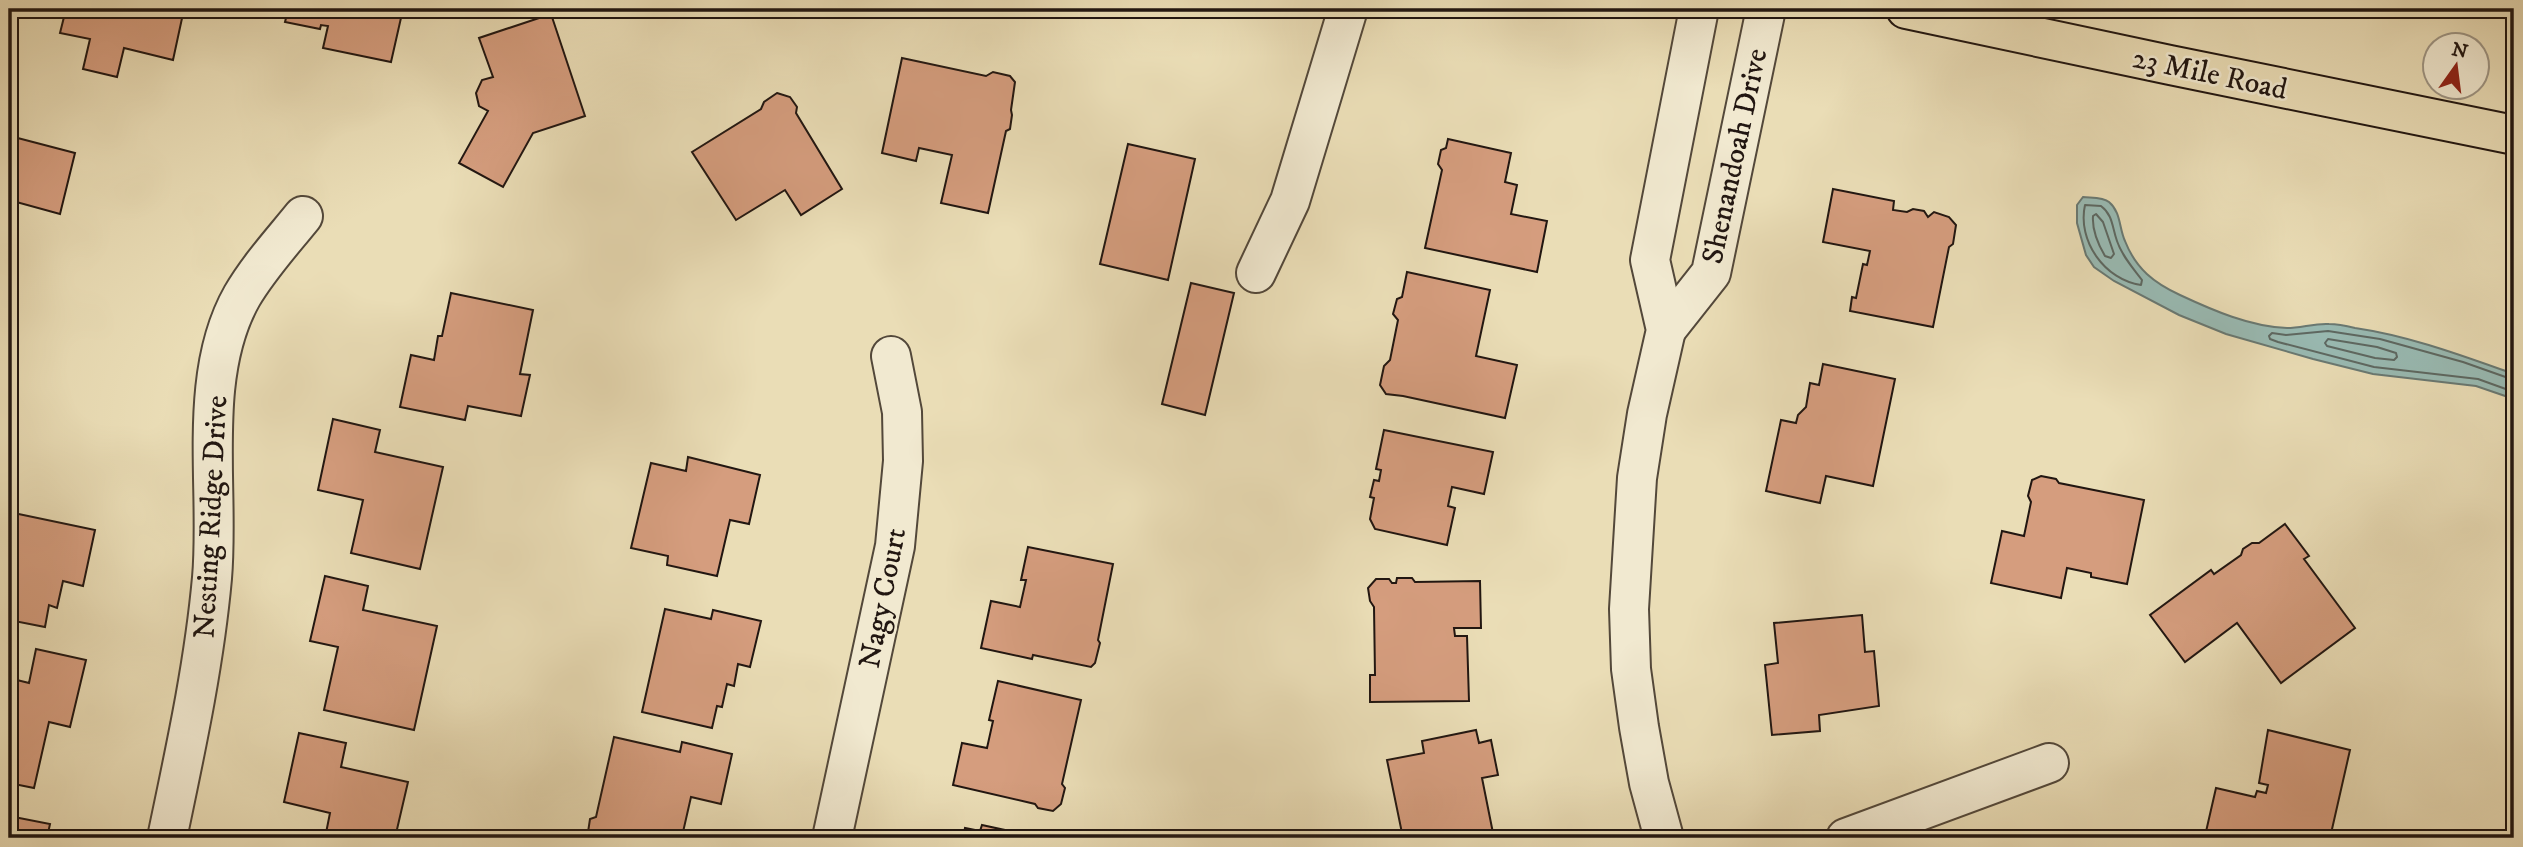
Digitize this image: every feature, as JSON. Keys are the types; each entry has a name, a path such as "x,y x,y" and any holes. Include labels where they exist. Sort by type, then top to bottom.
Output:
{"main road":[{"name":"23 Mile Road","path":"1906,9 2514,135"}],"street":[{"path":"1256,273 1290,201 1348,9"},
{"name":"Shenandoah Drive","path":"1666,330 1650,260 1699,9"},
{"name":"Shenandoah Drive","path":"1664,838 1649,783 1631,669 1629,609 1637,478 1647,414 1666,330 1711,273 1766,9"},
{"name":"Nesting Ridge Drive","path":"167,838 196,700 207,630 213,569 213,444 216,391 225,343 241,298 267,259 303,216"},
{"name":"Nagy Court","path":"832,838 895,546 901,498 902,412 891,356"},
{"path":"1846,838 2049,763"}],"water":[{"path":"2083,197 2100,198 2113,206 2129,251 2140,267 2154,280 2180,295 2218,312 2260,325 2287,328 2318,324 2339,325 2436,347 2514,374 2514,399 2476,386 2373,374 2313,359 2226,334 2179,315 2114,281 2094,267 2086,255 2077,223 2077,205"}],"building":[{"path":"66,9 184,9 173,60 124,48 117,77 83,69 90,39 60,33"},
{"path":"259,9 403,9 391,62 323,48 328,26 321,25 320,29 285,22 286,18 258,12"},
{"path":"551,14 585,116 533,133 503,187 459,163 488,111 479,106 476,93 482,80 493,77 479,38"},
{"path":"902,58 986,76 993,72 1010,76 1015,82 1010,129 1006,131 988,213 941,203 952,155 919,148 916,161 882,153"},
{"path":"777,93 790,97 797,107 796,113 842,189 801,215 785,190 736,220 692,152 761,109 764,102"},
{"path":"10,136 75,153 60,214 9,200"},
{"path":"1448,139 1511,153 1505,182 1517,185 1511,214 1547,221 1537,272 1425,248 1442,170 1438,164 1441,150 1446,148"},
{"path":"1128,144 1195,159 1168,280 1100,264"},
{"path":"1833,189 1894,201 1893,210 1924,211 1928,217 1934,212 1949,217 1956,225 1933,327 1850,311 1852,297 1856,298 1863,264 1867,265 1870,251 1823,242"},
{"path":"1407,272 1490,290 1476,356 1517,365 1505,418 1386,394 1380,385 1384,366 1390,360 1398,320 1393,314 1397,299 1402,297"},
{"path":"1191,283 1234,293 1205,415 1162,404"},
{"path":"451,293 533,310 520,374 530,375 521,416 468,406 465,420 400,407 411,355 434,360"},
{"path":"1823,364 1895,379 1873,486 1826,476 1820,503 1766,491 1781,420 1796,423 1798,415 1806,407 1810,383 1819,385"},
{"path":"333,419 380,430 375,452 443,467 420,569 351,553 363,500 318,490"},
{"path":"1384,430 1493,452 1484,494 1452,487 1448,506 1455,508 1447,545 1375,529 1370,519 1374,498 1370,497 1374,480 1379,481 1381,470 1376,469"},
{"path":"688,457 760,475 749,524 730,520 717,576 667,565 668,556 631,548 651,463 686,471"},
{"path":"2041,476 2056,479 2059,483 2144,500 2127,584 2091,577 2091,573 2067,568 2061,598 1991,583 2002,531 2024,536 2031,502 2028,496 2032,480"},
{"path":"9,512 95,530 83,586 63,581 57,608 49,605 45,627 9,620"},
{"path":"2285,524 2309,556 2304,559 2355,628 2281,683 2237,623 2185,662 2150,615 2211,570 2214,574 2241,555 2243,549 2252,543 2259,543"},
{"path":"1028,547 1113,564 1098,640 1100,643 1095,663 1091,667 1033,655 1032,659 981,648 991,601 1020,607 1026,580 1021,580"},
{"path":"325,576 368,586 363,610 437,626 414,730 324,710 338,647 310,641"},
{"path":"1397,578 1412,578 1415,582 1480,581 1481,628 1454,628 1455,636 1467,636 1469,701 1370,702 1370,675 1375,675 1374,607 1368,588 1376,579 1389,579 1396,583"},
{"path":"665,609 711,619 713,610 761,621 750,667 738,664 734,686 727,684 722,707 717,706 712,728 642,712"},
{"path":"1862,615 1865,652 1874,651 1879,706 1819,715 1820,731 1772,735 1765,665 1778,663 1774,623"},
{"path":"36,649 86,660 70,727 49,722 34,788 9,783 9,678 29,683"},
{"path":"998,681 1081,700 1062,784 1065,788 1061,804 1053,811 1038,808 1035,804 953,785 962,743 987,748 993,721 989,720"},
{"path":"1476,730 1479,743 1491,740 1498,775 1482,778 1494,838 1403,838 1387,760 1424,753 1422,741"},
{"path":"2268,730 2350,750 2330,838 2205,836 2216,788 2255,797 2257,791 2266,793 2268,785 2259,783"},
{"path":"299,733 346,743 341,767 408,782 395,838 325,838 330,813 284,802"},
{"path":"614,737 680,752 682,742 732,754 721,804 691,797 683,832 686,833 685,838 591,838 588,832 590,819 596,817"},
{"path":"9,816 50,824 47,838 9,838"},
{"path":"982,825 1037,838 963,838 965,828 980,831"}]}
